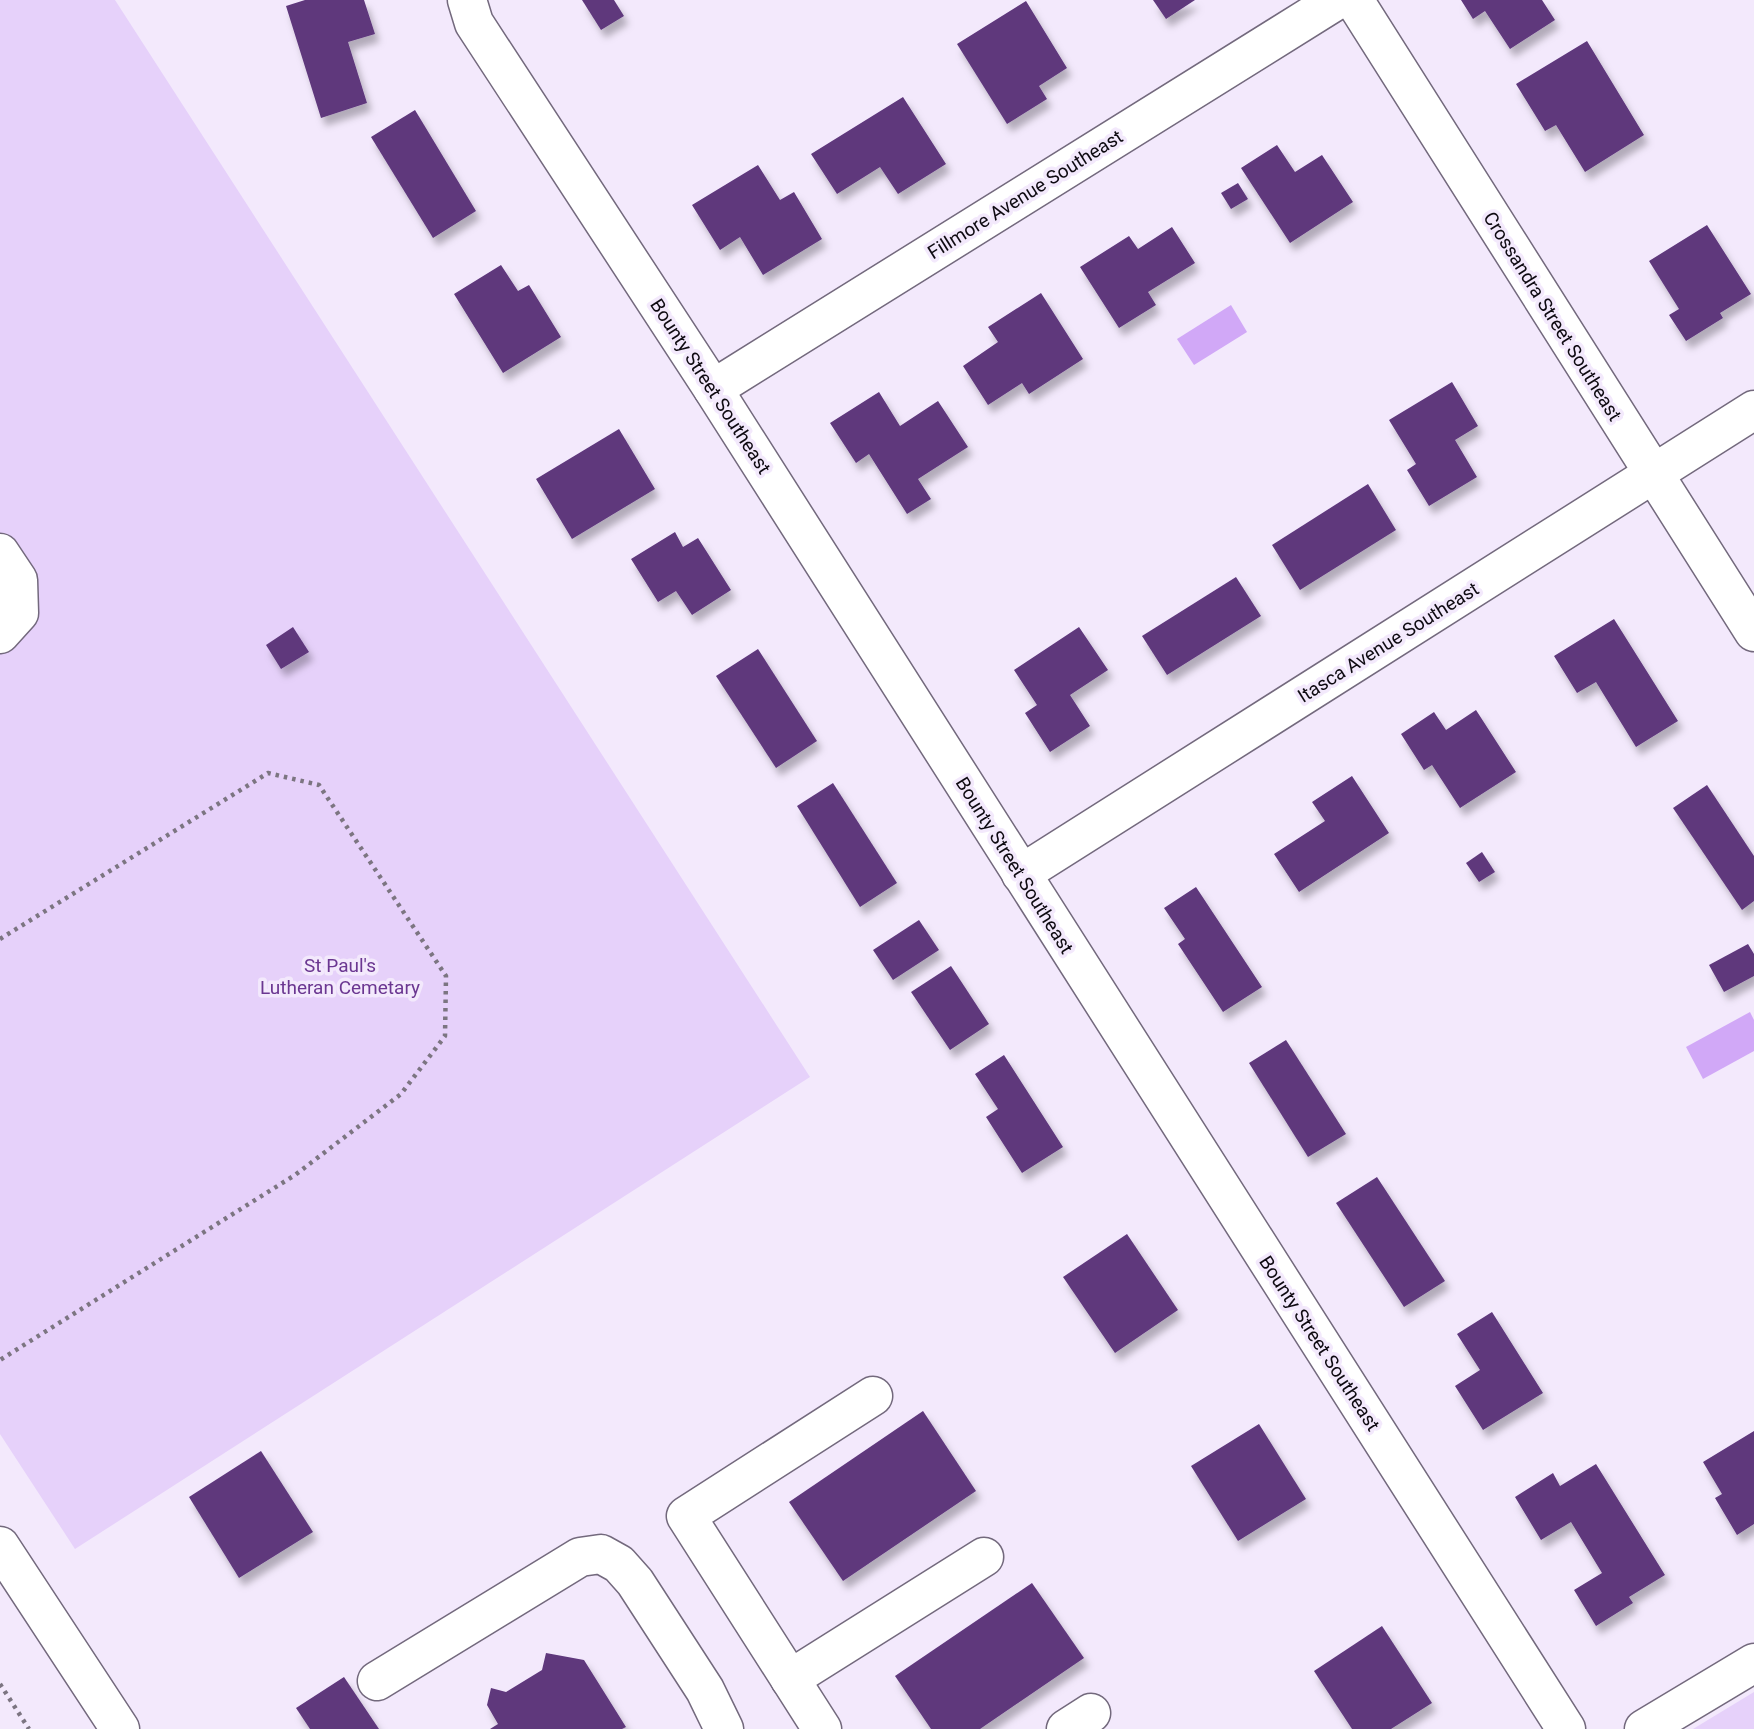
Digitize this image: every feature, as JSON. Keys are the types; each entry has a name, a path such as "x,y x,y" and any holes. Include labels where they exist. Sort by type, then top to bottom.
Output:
{"street":[{"name":"Bounty Street Southeast","path":"467,0 474,23 713,389 1566,1729"},
{"name":"Fillmore Avenue Southeast","path":"713,389 1337,0"},
{"name":"Crossandra Street Southeast","path":"1354,0 1754,632"},
{"name":"Itasca Avenue Southeast","path":"1021,874 1754,410"},
{"path":"0,552 18,580 19,613 0,634"},
{"path":"822,1729 687,1516 873,1396"},
{"path":"0,1546 120,1729"},
{"path":"377,1681 580,1557 601,1554 619,1564 635,1583 705,1690 724,1729"},
{"path":"790,1679 984,1557"},
{"path":"1644,1729 1754,1663"}],"path":[{"path":"0,939 268,773 319,785 446,976 445,1036 401,1094 295,1175 0,1360"},
{"path":"0,1684 29,1729"}],"green space":[{"name":"St Paul's Lutheran Cemetary","path":"0,0 115,0 810,1077 75,1549 0,1434"},
{"path":"1754,1692 1754,1729 1693,1729"}],"shaded area":[{"path":"1231,305 1247,332 1194,365 1177,339"},
{"path":"1750,1012 1754,1020 1754,1051 1703,1079 1686,1047"}],"building":[{"path":"305,0 364,0 375,34 348,42 367,103 321,118 286,6"},
{"path":"582,0 614,0 624,16 601,30"},
{"path":"1153,0 1195,0 1166,19"},
{"path":"1461,0 1542,0 1555,20 1510,49 1485,11 1473,19"},
{"path":"1026,1 1067,68 1039,86 1047,99 1007,124 957,44"},
{"path":"1587,41 1644,135 1585,172 1556,125 1545,131 1516,84"},
{"path":"903,97 946,164 898,194 880,167 837,194 811,154"},
{"path":"415,110 476,211 433,238 371,137"},
{"path":"1277,145 1295,172 1322,155 1353,202 1290,243 1241,168"},
{"path":"758,165 780,200 794,192 822,239 763,275 740,237 720,250 692,205"},
{"path":"1238,183 1248,199 1231,209 1221,193"},
{"path":"1707,225 1751,294 1720,313 1723,318 1686,341 1669,315 1679,309 1649,261"},
{"path":"1172,227 1195,263 1148,292 1156,305 1119,328 1080,267 1129,236 1138,249"},
{"path":"501,265 518,291 529,285 561,337 503,373 454,294"},
{"path":"1041,293 1083,359 1029,394 1022,383 988,405 963,366 998,342 988,327"},
{"path":"1452,382 1478,426 1455,440 1477,477 1429,506 1407,470 1416,464 1389,420"},
{"path":"879,392 900,426 938,401 968,447 918,479 931,499 907,514 869,454 856,463 830,423"},
{"path":"619,429 655,489 572,539 536,479"},
{"path":"1368,484 1396,530 1300,590 1272,545"},
{"path":"675,532 683,547 698,538 731,590 692,615 676,591 658,602 631,559"},
{"path":"1236,577 1261,616 1167,675 1142,636"},
{"path":"1614,619 1678,721 1636,747 1596,682 1577,693 1554,656"},
{"path":"293,627 309,652 281,669 266,645"},
{"path":"1079,627 1108,670 1070,695 1090,726 1050,752 1025,713 1037,705 1014,670"},
{"path":"758,649 817,741 776,768 716,676"},
{"path":"1476,710 1516,772 1460,808 1432,765 1424,770 1401,734 1434,712 1446,730"},
{"path":"1352,776 1389,833 1299,892 1274,854 1325,821 1312,802"},
{"path":"833,783 897,883 860,907 797,806"},
{"path":"1707,785 1754,856 1754,901 1742,910 1673,808"},
{"path":"1482,852 1495,872 1479,882 1466,863"},
{"path":"1196,887 1262,987 1223,1012 1178,944 1185,939 1164,908"},
{"path":"919,920 939,950 893,980 873,950"},
{"path":"1748,944 1754,954 1754,976 1724,992 1709,965"},
{"path":"951,966 989,1024 950,1050 911,992"},
{"path":"1286,1040 1346,1134 1308,1157 1249,1063"},
{"path":"1004,1055 1063,1147 1022,1173 986,1117 998,1109 975,1074"},
{"path":"1377,1177 1445,1281 1404,1307 1336,1203"},
{"path":"1127,1234 1178,1310 1115,1353 1063,1277"},
{"path":"1492,1312 1543,1393 1483,1430 1455,1386 1480,1370 1457,1334"},
{"path":"923,1411 976,1491 843,1581 789,1502"},
{"path":"1259,1424 1306,1499 1238,1541 1191,1466"},
{"path":"1754,1431 1754,1524 1737,1535 1715,1498 1722,1494 1703,1462"},
{"path":"261,1451 313,1532 239,1578 189,1497"},
{"path":"1596,1464 1665,1575 1629,1597 1633,1603 1596,1626 1574,1590 1602,1573 1571,1522 1541,1540 1515,1497 1553,1473 1560,1486"},
{"path":"1032,1583 1084,1658 980,1729 931,1729 895,1676"},
{"path":"1382,1626 1432,1703 1391,1729 1352,1729 1314,1671"},
{"path":"546,1653 584,1660 626,1727 490,1729 498,1724 487,1705 491,1688 506,1692 542,1670"},
{"path":"344,1677 379,1729 310,1729 296,1708"}]}
